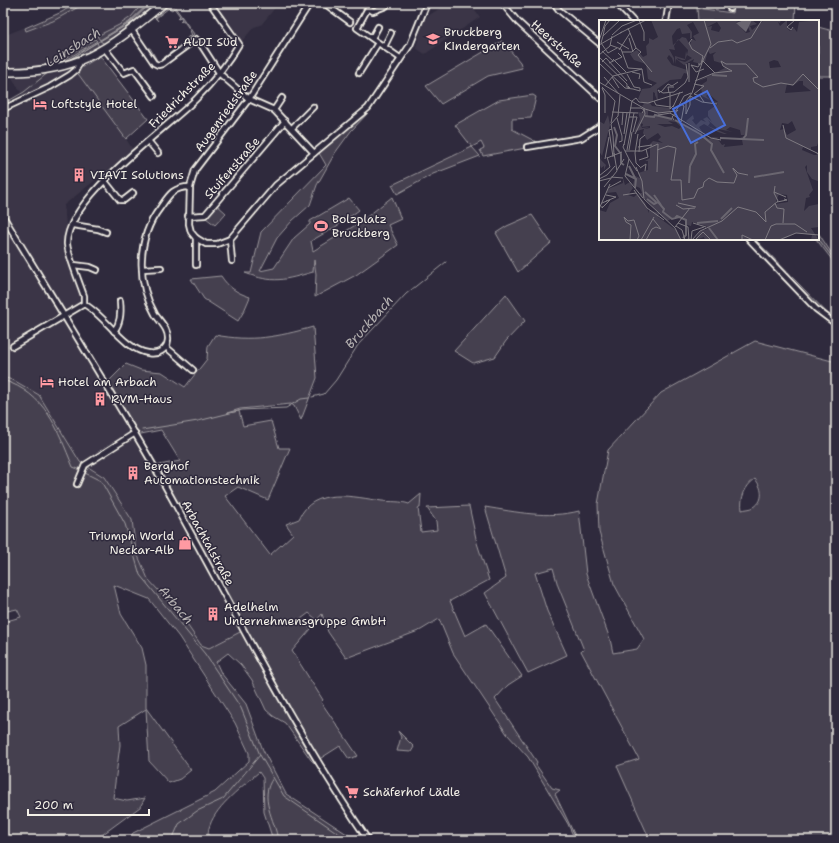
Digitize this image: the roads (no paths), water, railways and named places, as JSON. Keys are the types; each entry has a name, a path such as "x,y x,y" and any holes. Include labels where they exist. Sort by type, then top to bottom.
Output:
{"main road":[{"path":"3,72 44,71 76,63 105,48 161,4"}],"street":[{"name":"Friedrichstraße","path":"84,304 84,296 68,244 73,225 82,208 104,180 149,142 196,99 220,74 239,44 210,3"},
{"name":"Augenriedstraße","path":"196,265 196,238 191,232 188,216 190,187 195,170 249,99 310,3"},
{"path":"324,3 350,22"},
{"path":"371,3 357,28 400,58"},
{"path":"368,8 373,11 386,6 387,3"},
{"path":"196,238 206,244 218,244 230,239 276,185 368,108 410,45 427,3"},
{"name":"Heerstraße","path":"502,3 518,22 599,97"},
{"path":"554,3 564,15 599,43"},
{"path":"616,3 632,20"},
{"path":"666,20 669,3"},
{"path":"372,38 378,27"},
{"path":"131,29 154,63 158,65 162,64 196,39"},
{"path":"384,46 391,33"},
{"path":"359,73 378,43"},
{"path":"202,46 220,74 249,99 274,110 314,153"},
{"path":"105,48 124,73 134,69 154,96"},
{"path":"3,110 50,87 70,75 76,70 76,63"},
{"path":"274,110 282,98"},
{"path":"292,128 313,107"},
{"name":"Stuifenstraße","path":"188,216 205,215 285,121"},
{"path":"526,147 581,138 599,127"},
{"name":"Friedrichstraße","path":"149,142 158,153"},
{"path":"104,180 120,200 124,200 133,193"},
{"path":"13,346 63,315 84,304 93,309 114,331 134,347 148,354 158,353 166,347 168,331 155,313 145,292 142,269 145,236 150,222 169,195 179,187 190,187"},
{"name":"Arbachtalstraße","path":"3,216 135,434 275,686 324,770 368,840"},
{"path":"73,225 98,229 106,232"},
{"path":"230,239 232,262"},
{"path":"750,240 816,309 836,324"},
{"path":"74,265 90,267 97,270"},
{"path":"142,269 161,268"},
{"path":"114,331 118,325 121,308 120,301"},
{"path":"166,347 193,370"},
{"path":"77,484 85,465 135,434"}],"waterway":[{"name":"Leinsbach","path":"65,62 129,23 150,3"},
{"name":"Leinsbach","path":"3,104 24,92 49,72"},
{"path":"819,239 836,262"},
{"name":"Bruckbach","path":"312,397 324,394 336,380 358,345 406,294 446,262"},
{"name":"Arbach","path":"3,380 18,386 40,403 55,426 73,467 81,470"},
{"name":"Bruckbach","path":"142,430 198,421 242,410 286,408 301,399 309,398"},
{"name":"Arbach","path":"83,472 101,481 125,524 140,575 205,654 241,708 260,755 284,796 348,840"},
{"path":"172,840 179,824 197,811 223,799 260,755"},
{"path":"273,778 267,793 267,801 278,840"}],"place":[{"name":"Bruckberg Kindergarten","path":"433,39"},
{"name":"ALDI Süd","path":"172,42"},
{"name":"Loftstyle Hotel","path":"40,104"},
{"name":"VIAVI Solutions","path":"79,175"},
{"name":"Bolzplatz Bruckberg","path":"321,226"},
{"name":"Hotel am Arbach","path":"47,382"},
{"name":"RVM-Haus","path":"100,399"},
{"name":"Berghof Automationstechnik","path":"133,473"},
{"name":"Triumph World Neckar-Alb","path":"185,543"},
{"name":"Adelhelm Unternehmensgruppe GmbH","path":"213,614"},
{"name":"Schäferhof Lädle","path":"352,792"}]}
